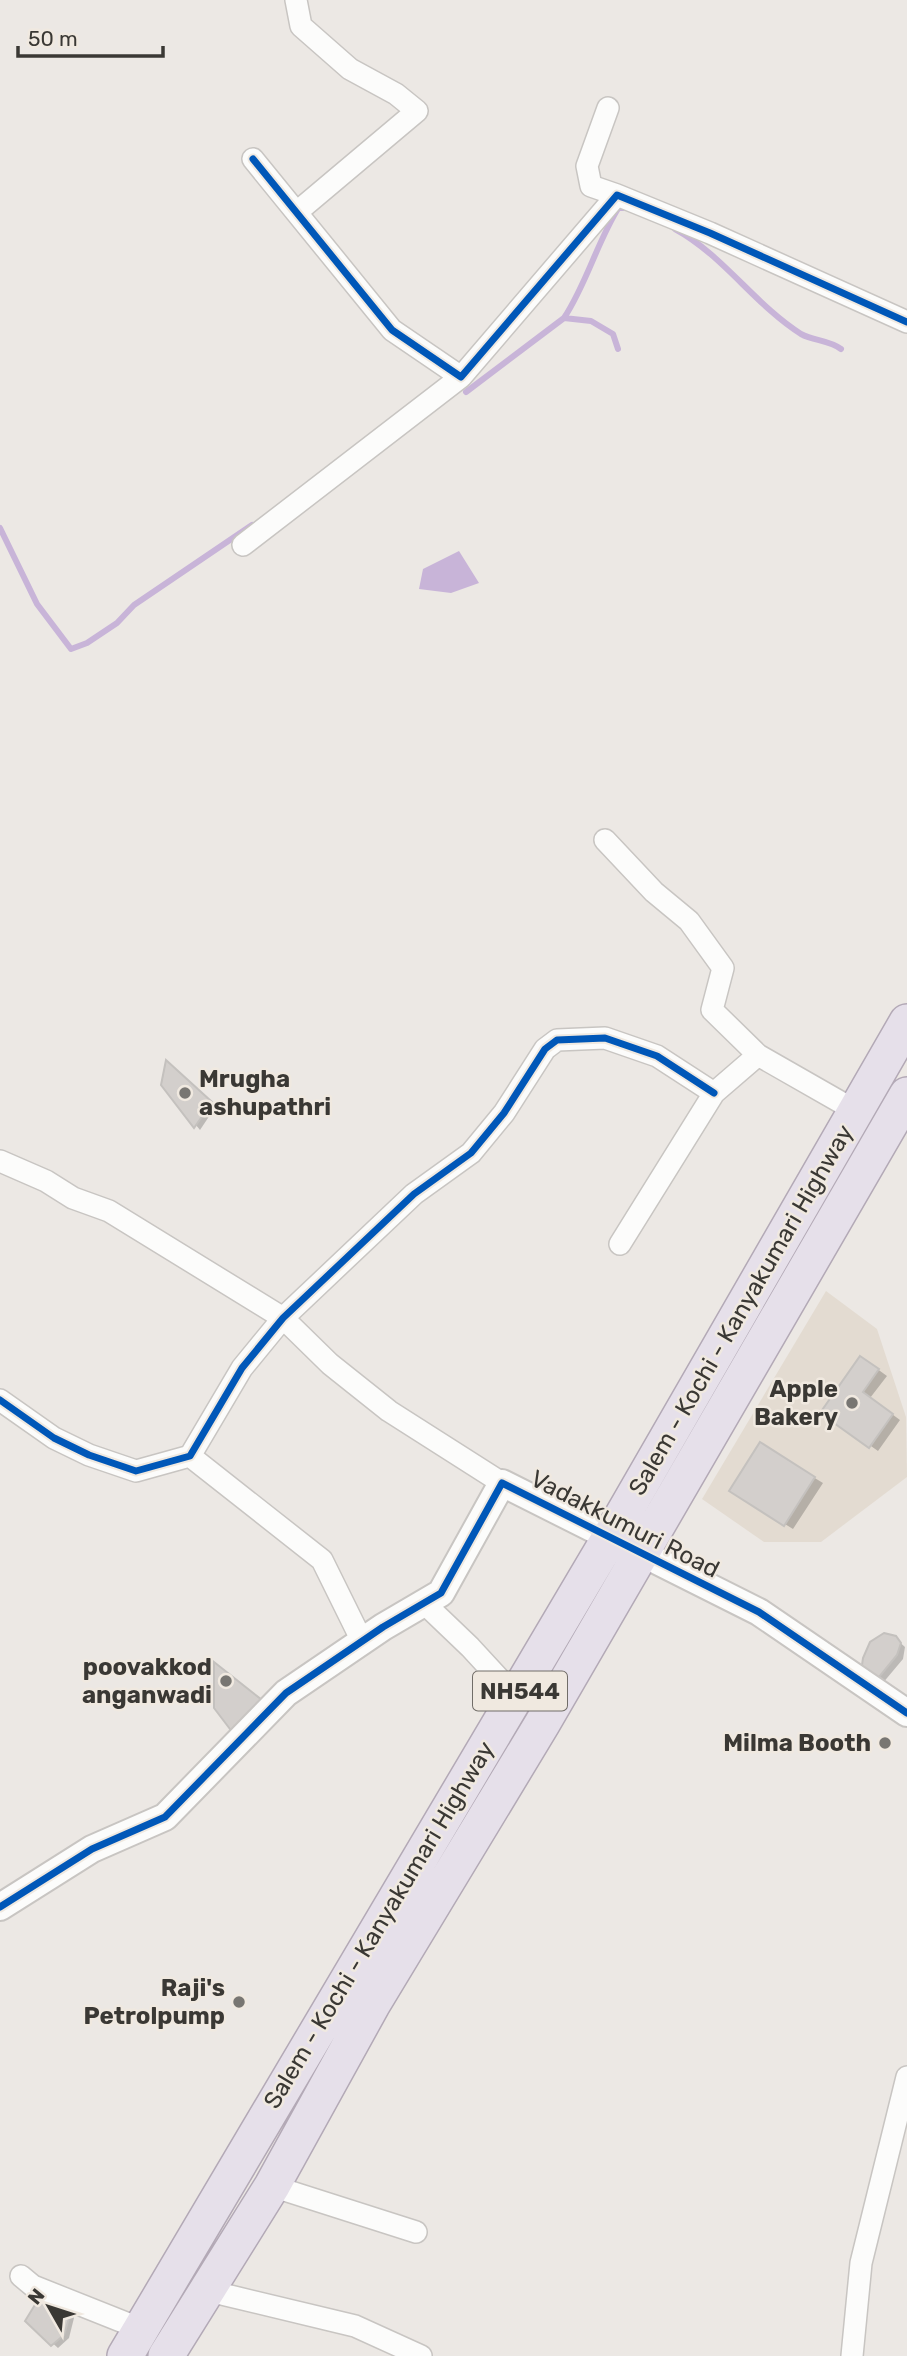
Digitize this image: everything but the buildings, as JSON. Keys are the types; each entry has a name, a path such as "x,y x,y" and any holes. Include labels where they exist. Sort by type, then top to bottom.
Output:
{"highway":[{"name":"Salem - Kochi - Kanyakumari Highway","path":"133,2343 380,1921 516,1698 907,1022"},
{"name":"Salem - Kochi - Kanyakumari Highway","path":"166,2356 272,2186 372,2005 641,1554 907,1095"}],"street":[{"path":"296,0 301,26 350,69 396,94 417,111 297,212"},
{"path":"608,108 587,166 591,186 710,233 907,322"},
{"path":"253,159 392,330 461,377"},
{"path":"243,545 461,377 617,195"},
{"path":"605,840 654,892 689,920 723,968 712,1010 758,1055 856,1111"},
{"path":"0,1400 54,1438 89,1455 136,1471 190,1455 242,1368 283,1318 414,1194 471,1153 503,1113 545,1049 557,1040 605,1038 657,1056 714,1093"},
{"path":"620,1244 714,1093 758,1055"},
{"path":"0,1161 46,1181 73,1198 109,1211 283,1318 330,1364 388,1411 502,1483"},
{"path":"190,1455 322,1560 362,1641"},
{"name":"Vadakkumuri Road","path":"0,1907 92,1849 165,1817 286,1693 362,1641 441,1594 502,1483 759,1612 907,1713"},
{"path":"424,1603 470,1647 516,1698"},
{"path":"852,2356 861,2263 907,2077"},
{"path":"272,2186 416,2232"},
{"path":"21,2276 133,2343"},
{"path":"205,2290 355,2326 421,2356"}],"shaded area":[{"path":"459,551 479,583 451,593 419,589 423,569"},
{"path":"826,1291 877,1329 906,1417 907,1477 821,1542 764,1542 702,1499"}],"waterway":[{"path":"564,318 611,220 619,207 623,208"},
{"path":"675,229 708,252 784,322 801,334 841,349"},
{"path":"466,392 564,318 591,321 613,334 618,349"},
{"path":"0,528 37,604 71,649 87,643 117,623 134,605 252,525"}],"cycle path":[{"path":"253,159 392,330 461,377 617,195 710,233 907,322"},
{"path":"0,1400 54,1438 89,1455 136,1471 190,1456 242,1368 283,1318 414,1194 471,1153 504,1113 545,1049 557,1040 605,1038 657,1056 714,1093"},
{"path":"0,1907 92,1849 165,1817 286,1693 383,1627 441,1593 502,1483 759,1612 907,1713"}],"place":[{"name":"Mrugha ashupathri","path":"185,1093"},
{"name":"Apple Bakery","path":"852,1403"},
{"name":"poovakkod anganwadi","path":"226,1681"},
{"name":"Milma Booth","path":"885,1743"},
{"name":"Raji's Petrolpump","path":"239,2002"}]}
